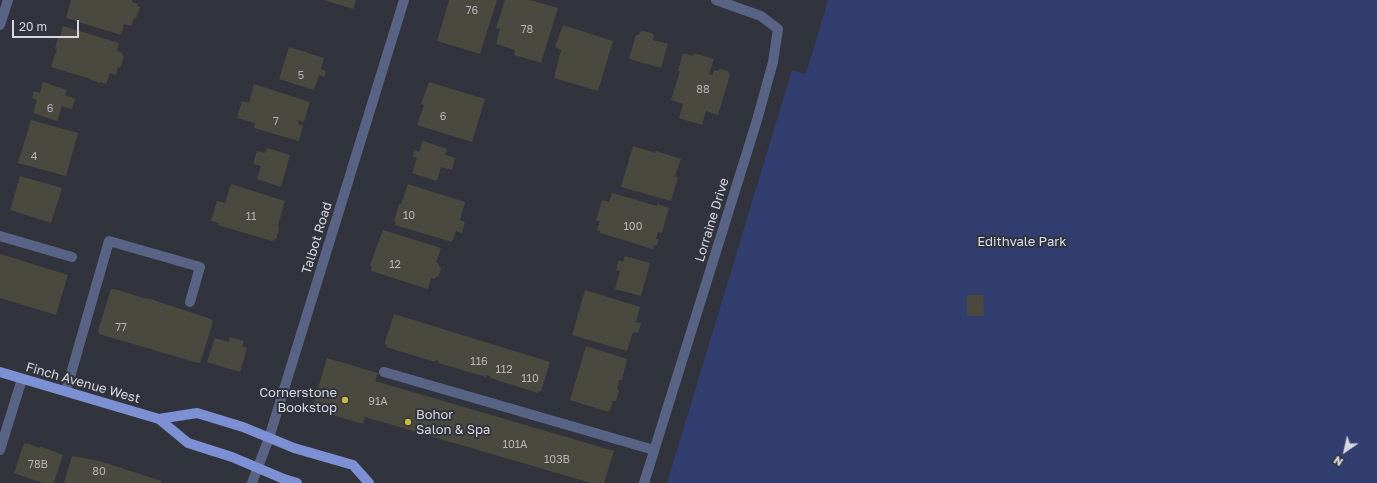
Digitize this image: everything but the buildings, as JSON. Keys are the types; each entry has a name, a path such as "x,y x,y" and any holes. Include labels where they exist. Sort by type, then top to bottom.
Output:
{"main road":[{"name":"Finch Avenue West","path":"0,372 159,419 188,443 232,457 297,483"},
{"name":"Finch Avenue West","path":"159,419 197,413 243,427 294,448 353,465 369,483"}],"street":[{"path":"0,25 8,0"},
{"name":"Talbot Road","path":"252,483 269,438 404,0"},
{"name":"Lorraine Drive","path":"644,483 757,120 773,62 778,29 761,16 716,0"},
{"path":"0,236 72,257"},
{"path":"66,391 109,241 200,267 190,302"},
{"path":"384,372 654,450"},
{"path":"0,450 22,379"}],"green space":[{"name":"Edithvale Park","path":"828,0 1377,0 1377,483 667,483 792,70 805,74"}],"place":[{"name":"Cornerstone Bookstop","path":"345,400"},
{"name":"Bohor Salon & Spa","path":"408,422"}]}
